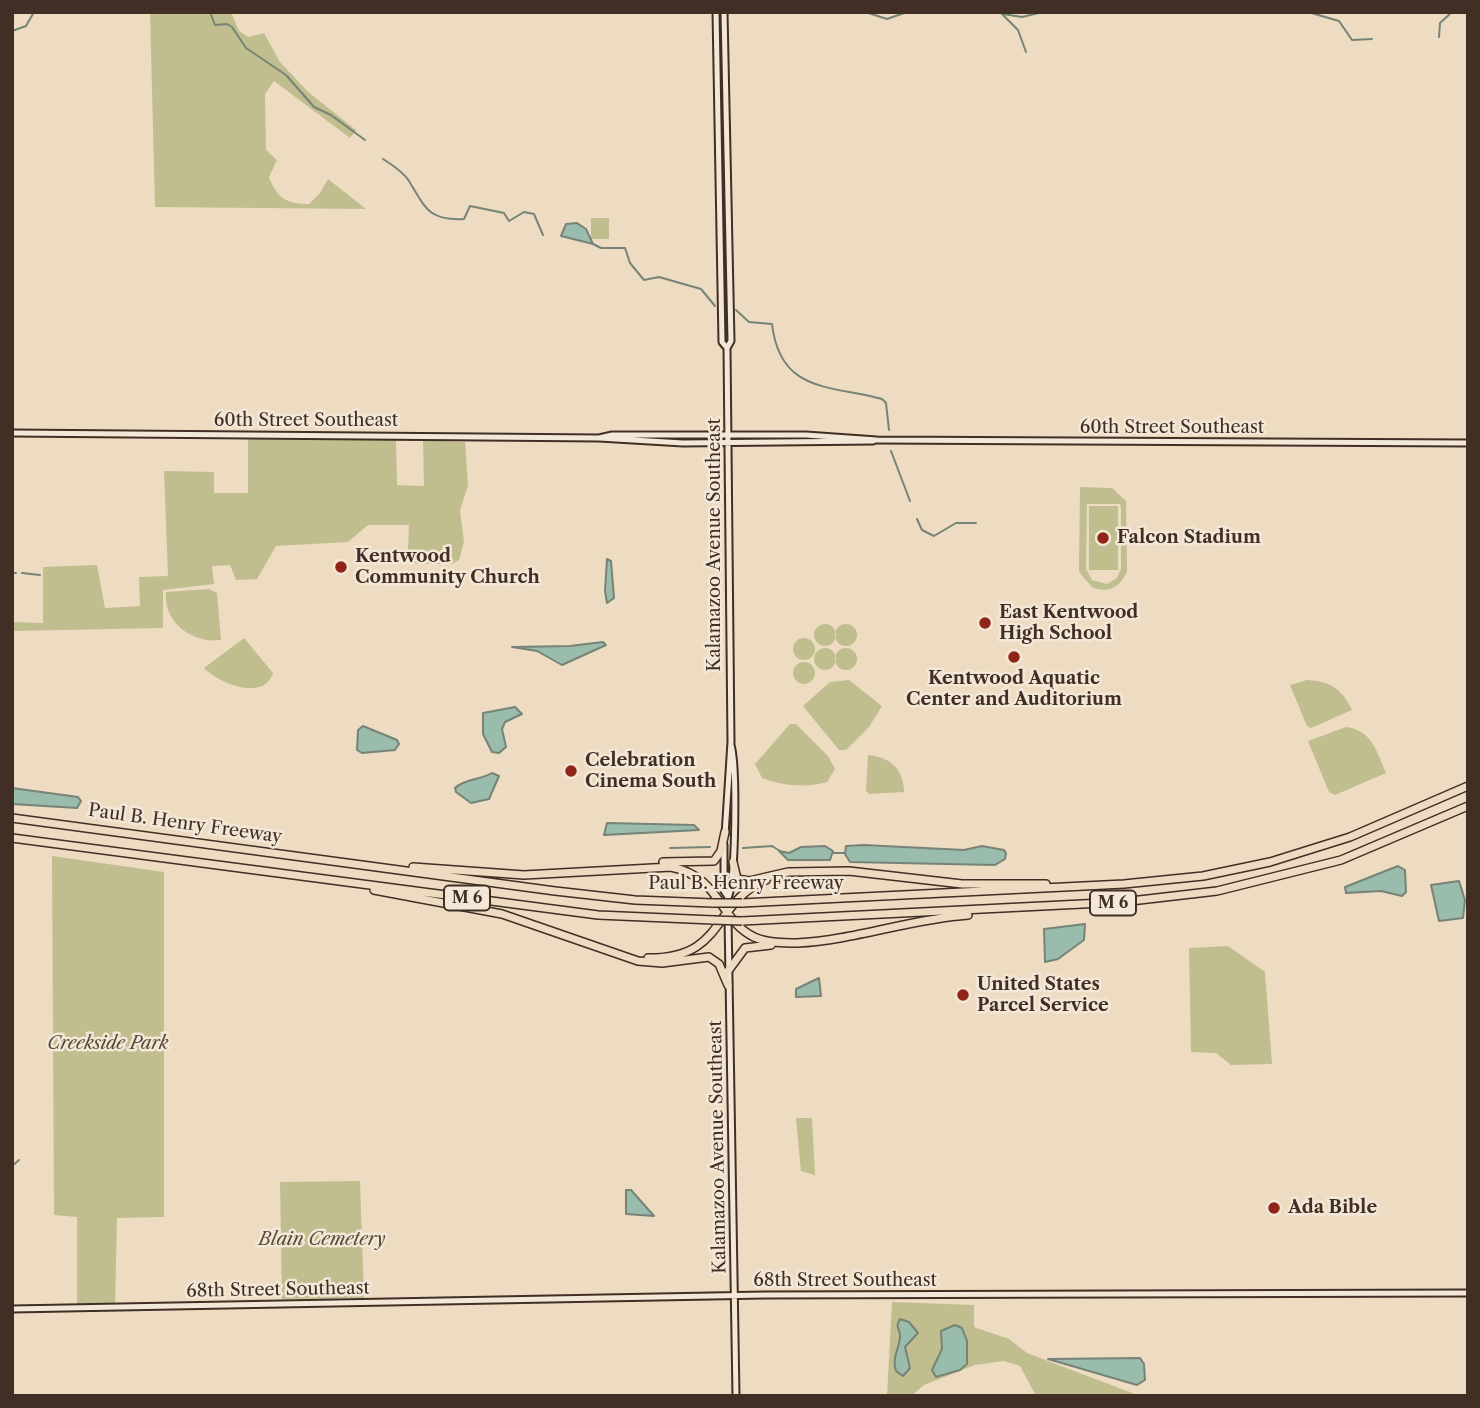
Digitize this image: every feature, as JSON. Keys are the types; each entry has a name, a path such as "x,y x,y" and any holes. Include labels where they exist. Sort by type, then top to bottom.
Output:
{"highway":[{"name":"Paul B. Henry Freeway","path":"12,818 581,895 743,903 1124,884 1227,872 1295,855 1350,837 1468,786"},
{"name":"Paul B. Henry Freeway","path":"12,838 598,915 743,921 1122,902 1217,891 1291,875 1383,844 1468,806"},
{"path":"600,870 652,862 711,862 720,855 725,832"},
{"path":"263,851 474,873 542,874 659,866 681,869 706,884 743,930 755,937 799,943"},
{"path":"733,862 740,881 784,872 849,871 975,885 1124,884"},
{"path":"221,865 482,909 655,963 709,957 719,964 728,985"},
{"path":"600,947 645,958 680,955 708,940 728,911 756,884 780,876 808,872"},
{"path":"728,971 739,953 749,946 825,942 946,917 1122,902"}],"main road":[{"name":"Kalamazoo Avenue Southeast","path":"716,12 721,322 722,342 727,348"},
{"name":"Kalamazoo Avenue Southeast","path":"724,12 730,327 727,348 730,742 724,891 728,897 736,1396"},
{"path":"720,254 726,257 729,285"},
{"path":"721,322 730,327"},
{"name":"60th Street Southeast","path":"12,433 599,438 659,443 729,444 862,443 877,440"},
{"name":"60th Street Southeast","path":"599,438 612,435 802,435 877,440 1468,443"},
{"path":"659,443 666,435"},
{"path":"788,444 800,439 802,435"},
{"name":"Kalamazoo Avenue Southeast","path":"728,897 732,891 733,862 734,753 730,742"},
{"name":"68th Street Southeast","path":"12,1309 736,1296 1468,1293"}],"green space":[{"path":"150,12 231,12 239,31 248,37 264,33 280,62 307,91 356,130 350,138 274,81 265,94 266,150 277,160 269,177 275,190 288,201 309,204 320,193 328,179 366,209 155,207"},
{"path":"591,218 609,218 609,239 591,239"},
{"path":"248,438 396,440 397,485 424,486 423,440 465,442 468,485 460,511 464,542 459,560 452,564 416,564 408,550 409,525 368,525 348,542 276,546 257,579 236,580 230,565 212,566 214,584 163,590 163,628 12,631 12,622 43,623 43,567 97,565 105,608 140,606 139,577 168,576 164,471 214,472 214,493 248,493"},
{"path":"1080,487 1112,488 1126,501 1127,571 1118,585 1104,590 1093,588 1079,572","holes":["1087,504 1120,504 1121,569 1117,578 1107,584 1092,580 1086,569"]},
{"name":"Falcon Stadium","path":"1089,506 1118,506 1118,570 1089,570"},
{"path":"209,589 217,593 221,640 200,638 182,629 169,613 166,603 166,592"},
{"path":"825,624 833,627 836,635 833,643 825,646 817,643 814,635 817,627"},
{"path":"846,624 854,627 857,635 854,643 846,646 838,643 835,635 838,627"},
{"path":"244,638 273,673 268,682 260,687 230,684 204,668"},
{"path":"804,638 812,641 815,649 812,657 804,660 796,657 793,649 796,641"},
{"path":"825,648 833,651 836,659 833,667 825,670 817,667 814,659 817,651"},
{"path":"846,648 854,651 857,659 854,667 846,670 838,667 835,659 838,651"},
{"path":"804,662 812,665 815,673 812,681 804,684 796,681 793,673 796,665"},
{"path":"849,680 882,706 869,727 846,750 839,750 803,706 830,682"},
{"path":"1307,680 1329,684 1344,697 1352,710 1311,728 1307,726 1290,685"},
{"path":"790,724 796,724 828,756 835,769 827,782 794,785 762,778 755,764"},
{"path":"1346,727 1368,737 1386,773 1335,795 1329,792 1308,741"},
{"path":"868,755 883,758 894,766 901,777 904,792 869,794 866,791"},
{"name":"Creekside Park","path":"52,856 164,872 164,1217 117,1218 115,1307 77,1308 77,1217 54,1215"},
{"path":"1228,946 1265,972 1272,1064 1231,1065 1216,1053 1191,1052 1189,948"},
{"path":"796,1118 812,1118 815,1175 801,1171"},
{"name":"Blain Cemetery","path":"360,1181 364,1298 282,1299 280,1182"},
{"path":"892,1302 974,1305 974,1327 1009,1339 1027,1353 1140,1396 1036,1396 1020,1366 1004,1361 975,1365 924,1385 911,1396 887,1396"}],"shaded area":[{"path":"577,223 586,229 593,244 561,236 566,224"},
{"path":"607,559 611,561 614,598 607,603 605,591"},
{"path":"603,642 606,645 562,665 537,651 512,647 570,646"},
{"path":"515,707 522,714 505,722 502,729 506,747 499,753 492,752 483,734 483,713"},
{"path":"363,726 397,740 399,744 395,750 362,753 357,750 358,730"},
{"path":"492,773 499,776 489,799 471,803 456,792 455,788 459,785"},
{"path":"12,788 78,797 81,801 77,808 12,804"},
{"path":"607,823 694,825 699,830 604,835"},
{"path":"825,846 833,851 830,860 788,860 779,851 789,853 801,847"},
{"path":"846,846 964,850 982,846 1004,850 1006,853 1005,859 995,865 850,862 845,854"},
{"path":"1398,866 1405,870 1406,892 1402,896 1381,891 1346,893 1345,887"},
{"path":"1459,881 1465,900 1463,918 1439,921 1431,885"},
{"path":"1085,924 1084,940 1058,959 1045,962 1044,929"},
{"path":"819,978 821,996 796,997 796,989"},
{"path":"626,1190 631,1190 654,1216 626,1214"},
{"path":"900,1319 909,1322 918,1333 905,1347 910,1368 903,1376 896,1371 895,1366 900,1339"},
{"path":"955,1325 962,1328 967,1341 967,1364 960,1370 936,1377 932,1370 942,1349 941,1331"},
{"path":"1140,1358 1144,1364 1145,1380 1137,1385 1048,1359"}],"waterway":[{"path":"12,31 26,26 34,12"},
{"path":"210,12 215,25 227,24 232,27 246,48 286,75 314,107 331,115 365,140"},
{"path":"865,12 887,19 907,12"},
{"path":"1000,12 1018,30 1026,52"},
{"path":"1003,14 1022,17 1043,12"},
{"path":"1308,12 1339,21 1352,40 1372,39"},
{"path":"1439,37 1440,23 1452,12"},
{"path":"383,159 404,175 424,205 435,215 464,219 470,206 504,213 509,221 524,212 534,214 543,235"},
{"path":"593,244 601,248 625,248 630,263 644,280 659,277 701,289 715,306"},
{"path":"736,310 749,322 772,324 777,347 797,375 827,388 882,399 886,403 889,430"},
{"path":"891,451 910,501"},
{"path":"917,519 922,530 934,536 956,523 976,523"},
{"path":"22,573 40,575"},
{"path":"743,848 772,846 780,851"},
{"path":"670,848 710,847"},
{"path":"833,853 845,853"},
{"path":"12,1166 19,1160"}],"place":[{"name":"Falcon Stadium","path":"1103,538"},
{"name":"Kentwood Community Church","path":"341,567"},
{"name":"East Kentwood High School","path":"985,623"},
{"name":"Kentwood Aquatic Center and Auditorium","path":"1014,657"},
{"name":"Celebration Cinema South","path":"571,771"},
{"name":"United States Parcel Service","path":"963,995"},
{"name":"Ada Bible","path":"1274,1208"}]}
